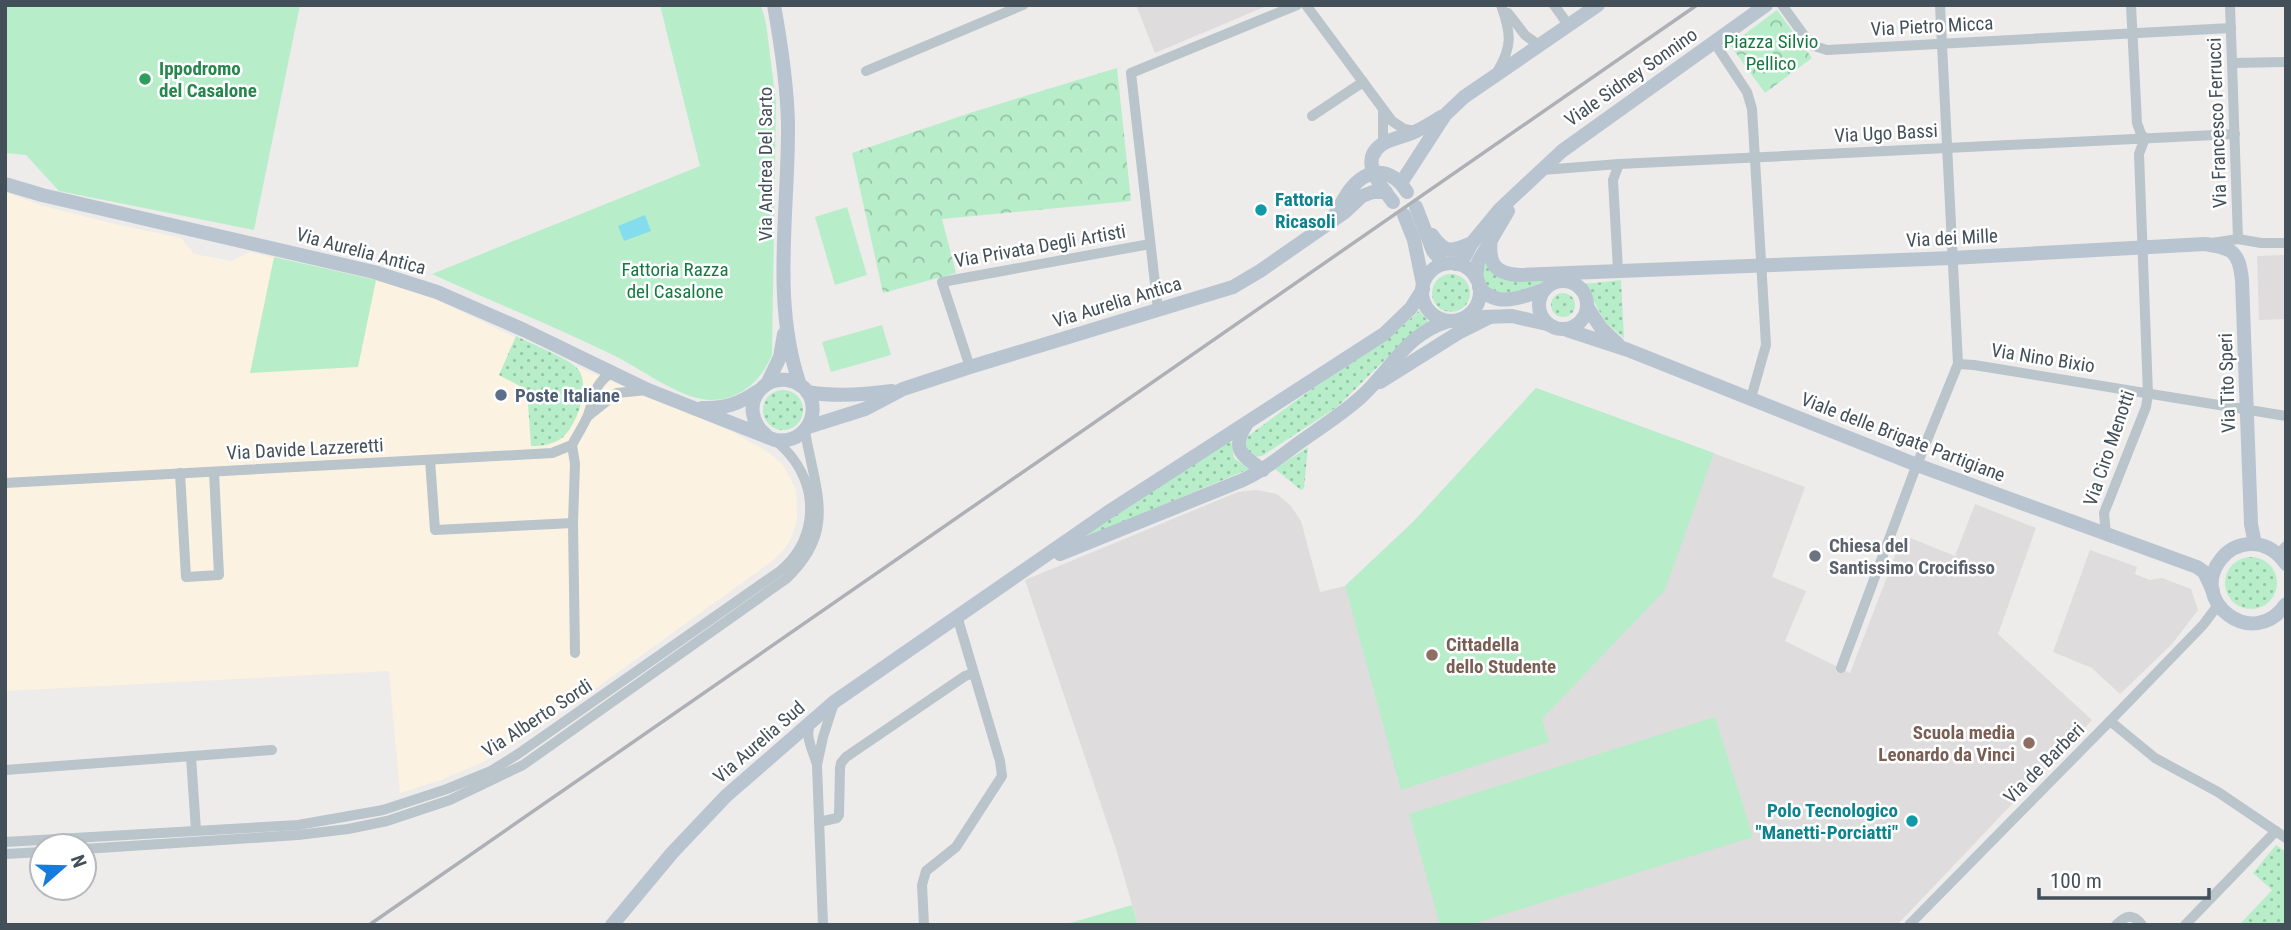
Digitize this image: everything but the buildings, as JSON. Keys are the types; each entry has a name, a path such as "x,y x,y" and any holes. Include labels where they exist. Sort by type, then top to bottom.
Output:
{"main road":[{"name":"Via Andrea Del Sarto","path":"774,5 784,69 788,121 784,275 786,323 803,388"},
{"path":"1445,115 1404,188 1391,175 1374,174 1371,158 1383,143 1416,131 1445,115 1464,97 1598,5"},
{"name":"Viale Sidney Sonnino","path":"1450,264 1465,257 1472,243 1500,209 1562,151 1766,5"},
{"name":"Via Aurelia Antica","path":"5,184 374,272 437,292 688,407 771,437 791,439 806,429 865,409 904,389 1233,287 1260,271 1345,212 1362,196 1373,191 1390,197 1374,174 1355,184 1329,223"},
{"name":"Viale Sidney Sonnino","path":"1478,282 1478,262 1524,187"},
{"path":"1416,206 1433,251 1450,264 1470,270 1485,294 1499,300 1518,298 1544,290"},
{"path":"1404,215 1414,240 1424,302 1431,313 1449,321"},
{"path":"1425,226 1446,250 1456,250 1472,243"},
{"path":"1491,237 1490,259 1495,267 1508,274 1617,270"},
{"name":"Via dei Mille","path":"1574,283 1617,270 1952,258 2205,244"},
{"name":"Via Tito Speri","path":"2205,244 2231,250 2239,259 2241,268 2251,524 2255,544"},
{"path":"1024,571 1108,513 1384,334 1411,308 1433,270 1450,264"},
{"path":"1588,308 1581,322 1567,330 1553,328 1547,324 1542,318 1539,304 1549,285 1561,281 1574,283 1586,296 1588,308 1601,328 1623,348"},
{"path":"1464,318 1477,305 1478,282"},
{"path":"1024,571 1074,547 1263,470 1327,424 1372,386 1408,344 1428,329 1464,318 1512,316 1547,324"},
{"path":"1372,386 1458,333 1490,317"},
{"name":"Via Andrea Del Sarto","path":"763,387 780,357 786,323"},
{"name":"Viale delle Brigate Partigiane","path":"1567,330 1623,348 1917,465 2197,567 2204,572 2215,598"},
{"name":"Via Aurelia Antica","path":"688,407 727,407 781,380 830,395 857,396 904,389"},
{"path":"763,387 753,403 752,412 756,425 771,437"},
{"path":"803,388 813,409 806,429"},
{"path":"1246,425 1238,442 1240,451 1248,461 1263,470"},
{"path":"2283,555 2263,545 2234,548 2219,561 2212,581 2215,598 2225,613 2242,622 2286,625"},
{"name":"Via Aurelia Sud","path":"612,925 673,852 726,796 810,722 834,702 1024,571"},
{"path":"2262,622 2278,614 2286,604"}],"street":[{"path":"866,71 1023,5"},
{"path":"1158,310 1131,74 1297,5"},
{"path":"1306,5 1383,110 1397,126 1416,131"},
{"path":"1501,5 1525,35 1540,46"},
{"path":"1494,76 1510,43 1509,27 1501,5"},
{"path":"1554,5 1569,26"},
{"name":"Via Pietro Micca","path":"1782,5 1808,42 1827,50 2231,28"},
{"path":"1841,668 1958,364 1940,5"},
{"path":"2131,5 2137,123 2145,138"},
{"name":"Via Francesco Ferrucci","path":"2230,5 2238,239"},
{"path":"1714,42 1747,92 1752,110 1766,345 1751,398"},
{"path":"2232,63 2286,62"},
{"path":"1312,116 1363,82"},
{"path":"1383,110 1383,143"},
{"name":"Via Ugo Bassi","path":"1540,170 2235,134"},
{"name":"Via Ciro Menotti","path":"2106,535 2104,513 2146,407 2148,394 2139,154 2145,138"},
{"path":"1617,270 1613,175 1619,164"},
{"name":"Via dei Mille","path":"2205,244 2238,239 2286,243"},
{"name":"Via Privata Degli Artisti","path":"970,367 942,282 1150,244"},
{"path":"575,653 575,464 572,445 588,416 596,387 591,362"},
{"name":"Via Nino Bixio","path":"1958,364 2286,416"},
{"path":"596,387 612,372"},
{"path":"607,400 612,372"},
{"path":"588,416 607,400 626,391 648,390"},
{"name":"Via Alberto Sordi","path":"98,848 298,835 348,829 387,821 450,800 523,765 786,579 802,562 813,543 820,517 806,429"},
{"name":"Via Alberto Sordi","path":"5,842 298,825 383,810 491,771 559,727 780,571 794,557 805,540 811,510 796,462 771,437"},
{"name":"Via Davide Lazzeretti","path":"5,483 552,453 572,445"},
{"path":"430,460 435,530 573,523"},
{"path":"180,473 186,577 208,576 219,575 214,471"},
{"name":"Via de Barberi","path":"1909,925 1926,901 2110,721 2203,625 2215,598"},
{"path":"924,925 922,885 926,871 956,847 1002,776 1000,761 957,616"},
{"path":"819,822 837,818 839,815 841,763 846,757 965,676 974,673"},
{"path":"823,925 817,765 834,702"},
{"path":"2110,721 2155,758 2218,792 2281,835 2185,925"},
{"path":"817,765 809,744 810,722 819,727 823,737"},
{"path":"791,739 809,744"},
{"path":"5,770 272,750"},
{"path":"191,757 196,830"},
{"path":"5,854 28,853"},
{"path":"2116,925 2123,918 2130,916 2142,925"}],"shaded area":[{"path":"1136,5 1269,5 1155,53"},
{"path":"5,192 40,205 181,238 194,254 232,261 249,252 376,280 437,300 575,366 733,432 768,452 783,465 796,490 797,520 791,539 771,562 523,738 483,762 441,780 400,793 389,671 5,691"},
{"path":"2286,255 2286,319 2259,320 2257,256"},
{"name":"Cittadella dello Studente","path":"1536,388 1805,487 1772,577 1806,591 1785,641 1850,673 1903,535 1955,556 1975,504 2036,528 1998,634 2092,720 1897,925 1138,925 1116,849 1025,580 1238,492 1256,490 1277,494 1291,506 1301,521 1320,592 1345,586 1413,522"},
{"path":"2090,550 2137,567 2135,574 2150,580 2162,578 2191,589 2198,610 2172,644 2120,694 2092,668 2053,652"}],"green space":[{"name":"Ippodromo del Casalone","path":"5,5 300,5 254,230 59,191 26,155 5,153"},
{"name":"Fattoria Razza del Casalone","path":"660,5 761,5 766,23 776,103 772,355 756,381 740,393 721,399 699,399 686,394 609,353 432,274 700,166"},
{"name":"Piazza Silvio Pellico","path":"1777,10 1812,58 1765,93 1730,45"},
{"path":"1117,68 1131,201 942,219 956,273 883,293 852,153"},
{"path":"847,207 867,275 835,285 815,217"},
{"path":"274,257 376,280 358,367 250,373"},
{"path":"1484,259 1494,274 1501,278 1541,278 1543,283 1528,291 1503,294 1485,287 1482,278"},
{"path":"1451,274 1465,279 1470,293 1465,307 1451,312 1437,307 1432,293 1437,279"},
{"path":"1621,280 1624,338 1606,323 1584,284"},
{"path":"1558,293 1568,293 1575,300 1575,310 1568,317 1558,317 1551,310 1551,300"},
{"path":"1419,311 1430,323 1409,336 1337,407 1262,456 1253,457 1244,446 1248,436 1312,389 1387,340"},
{"path":"882,325 891,355 831,372 822,342"},
{"path":"516,336 566,361 578,369 582,376 583,395 573,424 562,438 551,444 531,446 527,390 499,375"},
{"path":"1536,388 1714,453 1665,590 1542,719 1549,742 1401,790 1345,586 1413,522"},
{"path":"783,390 791,391 797,396 802,402 802,418 797,424 791,429 783,430 775,429 769,424 764,418 763,410 764,402 769,396 775,391"},
{"path":"1231,439 1234,458 1249,469 1091,535 1087,534"},
{"path":"1308,447 1304,488 1301,490 1275,469"},
{"path":"2251,557 2270,564 2277,583 2270,602 2251,609 2232,602 2225,583 2232,564"},
{"path":"1715,717 1753,837 1469,925 1440,925 1409,814"},
{"path":"2276,845 2286,852 2286,925 2239,925 2272,890 2253,873"},
{"path":"1132,905 1138,925 1063,925"}],"water":[{"path":"645,215 651,231 624,241 618,226"}],"railway":[{"path":"369,925 1697,5"}],"place":[{"name":"Ippodromo del Casalone","path":"145,79"},
{"name":"Fattoria Ricasoli","path":"1261,210"},
{"name":"Poste Italiane","path":"501,395"},
{"name":"Chiesa del Santissimo Crocifisso","path":"1815,556"},
{"name":"Cittadella dello Studente","path":"1432,655"},
{"name":"Scuola media Leonardo da Vinci","path":"2029,743"},
{"name":"Polo Tecnologico \"Manetti-Porciatti\"","path":"1912,821"}]}
